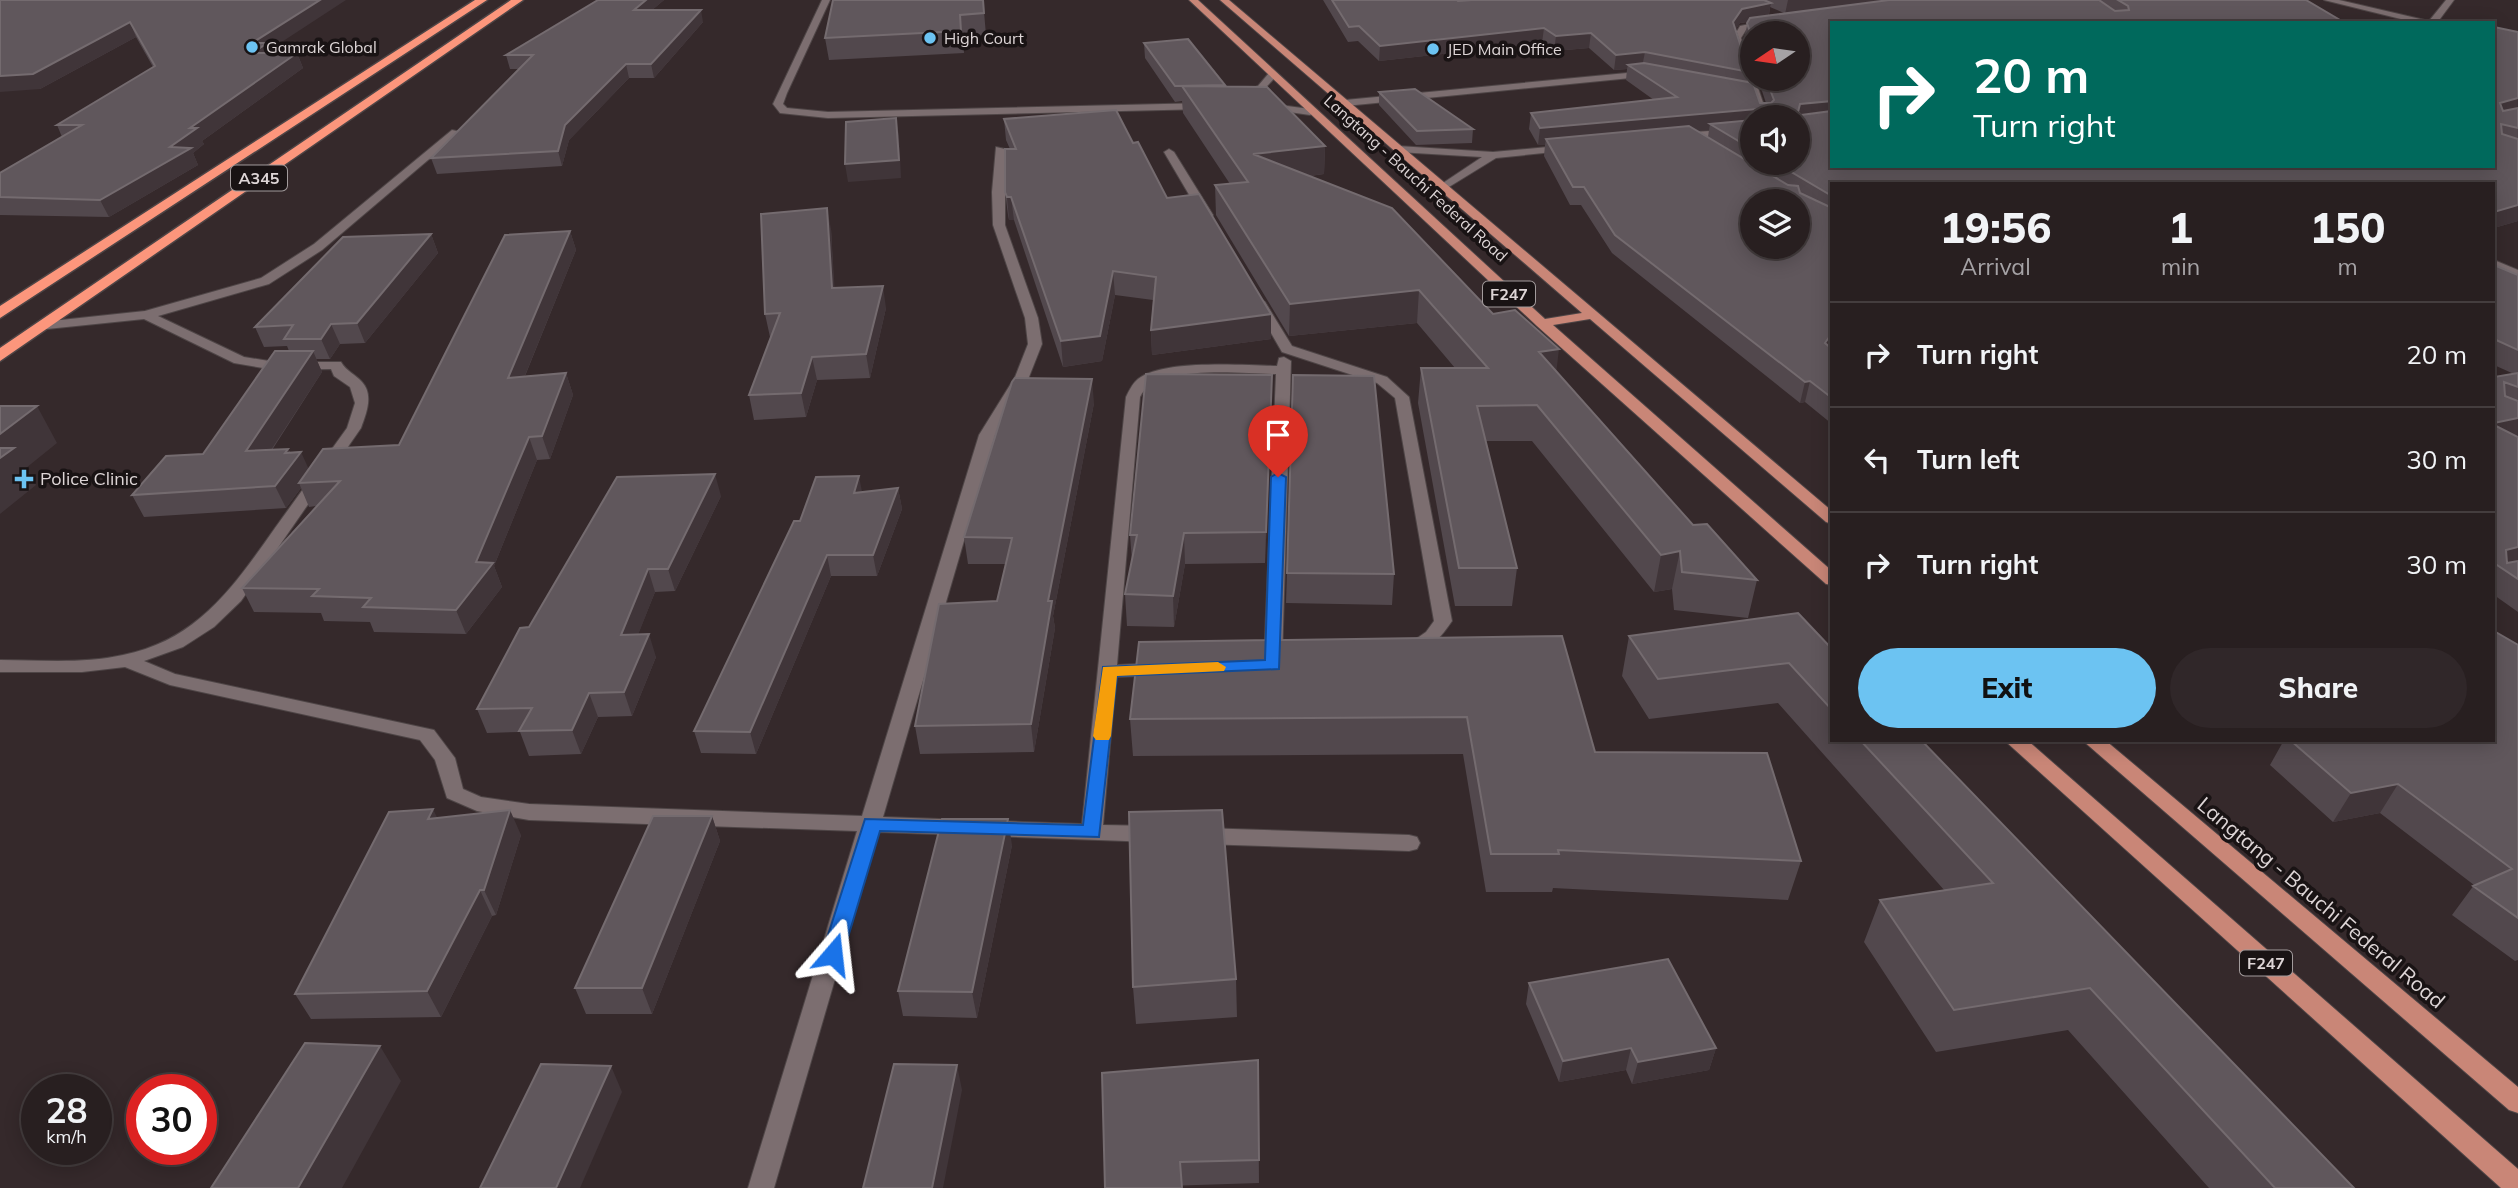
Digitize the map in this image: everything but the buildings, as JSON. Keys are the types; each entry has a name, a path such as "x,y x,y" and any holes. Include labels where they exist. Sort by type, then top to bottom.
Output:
{"highway":[{"name":"A345","path":"0,313 482,0"},
{"name":"A345","path":"0,356 518,0"},
{"path":"461,14 497,15"},
{"path":"289,125 335,126"}],"main road":[{"name":"Langtang - Bauchi Federal Road","path":"1193,0 1259,56 1272,75 1310,112 1542,323 1830,578"},
{"name":"Langtang - Bauchi Federal Road","path":"1224,0 1830,517"},
{"path":"1276,55 1288,53"},
{"path":"1542,323 1592,315"},
{"name":"F247","path":"2016,742 2518,1186"},
{"name":"Langtang - Bauchi Federal Road","path":"2094,742 2518,1102"}],"street":[{"path":"826,0 782,93 778,104 784,111 828,115 1210,106"},
{"path":"2328,0 2422,21"},
{"path":"2433,21 2450,0"},
{"path":"1764,10 1774,15"},
{"path":"1759,105 1737,38 1743,28 1784,20"},
{"path":"1345,103 1629,74 1655,75"},
{"path":"1272,75 1261,88 1234,103 1310,112"},
{"path":"1743,92 1755,94"},
{"path":"47,325 146,315 265,281 295,264 456,132"},
{"path":"1673,137 1740,132"},
{"path":"1687,136 1711,150"},
{"path":"1398,149 1493,155 1576,147"},
{"path":"761,1188 987,435 1028,367 1035,345 1033,325 1001,234 998,212 1000,149"},
{"path":"1169,152 1211,222"},
{"path":"1444,187 1493,155"},
{"path":"2495,264 2518,274"},
{"path":"1252,291 1287,349 1382,380 1402,397 1443,621 1432,636 1401,654 1390,655"},
{"path":"0,666 82,666 127,661 177,643 208,623 235,597 354,428 362,403 357,385 339,373 336,365 282,368 254,364 239,360 146,315"},
{"path":"1272,665 1282,370 1287,349"},
{"path":"1092,832 1133,397 1138,387 1149,378 1173,372 1282,370"},
{"path":"127,661 170,679 427,735 444,758 454,793 477,804 529,811 1409,843"},
{"path":"1109,671 1178,668"}],"slow traffic":[{"path":"1102,736 1109,671 1218,667"}],"place":[{"name":"High Court","path":"930,38"},
{"name":"Gamrak Global","path":"252,47"},
{"name":"JED Main Office","path":"1433,49"},
{"name":"Police Clinic","path":"24,479"}],"route":[{"path":"833,954 872,824 1092,832 1109,671 1273,665 1278,477"}]}
